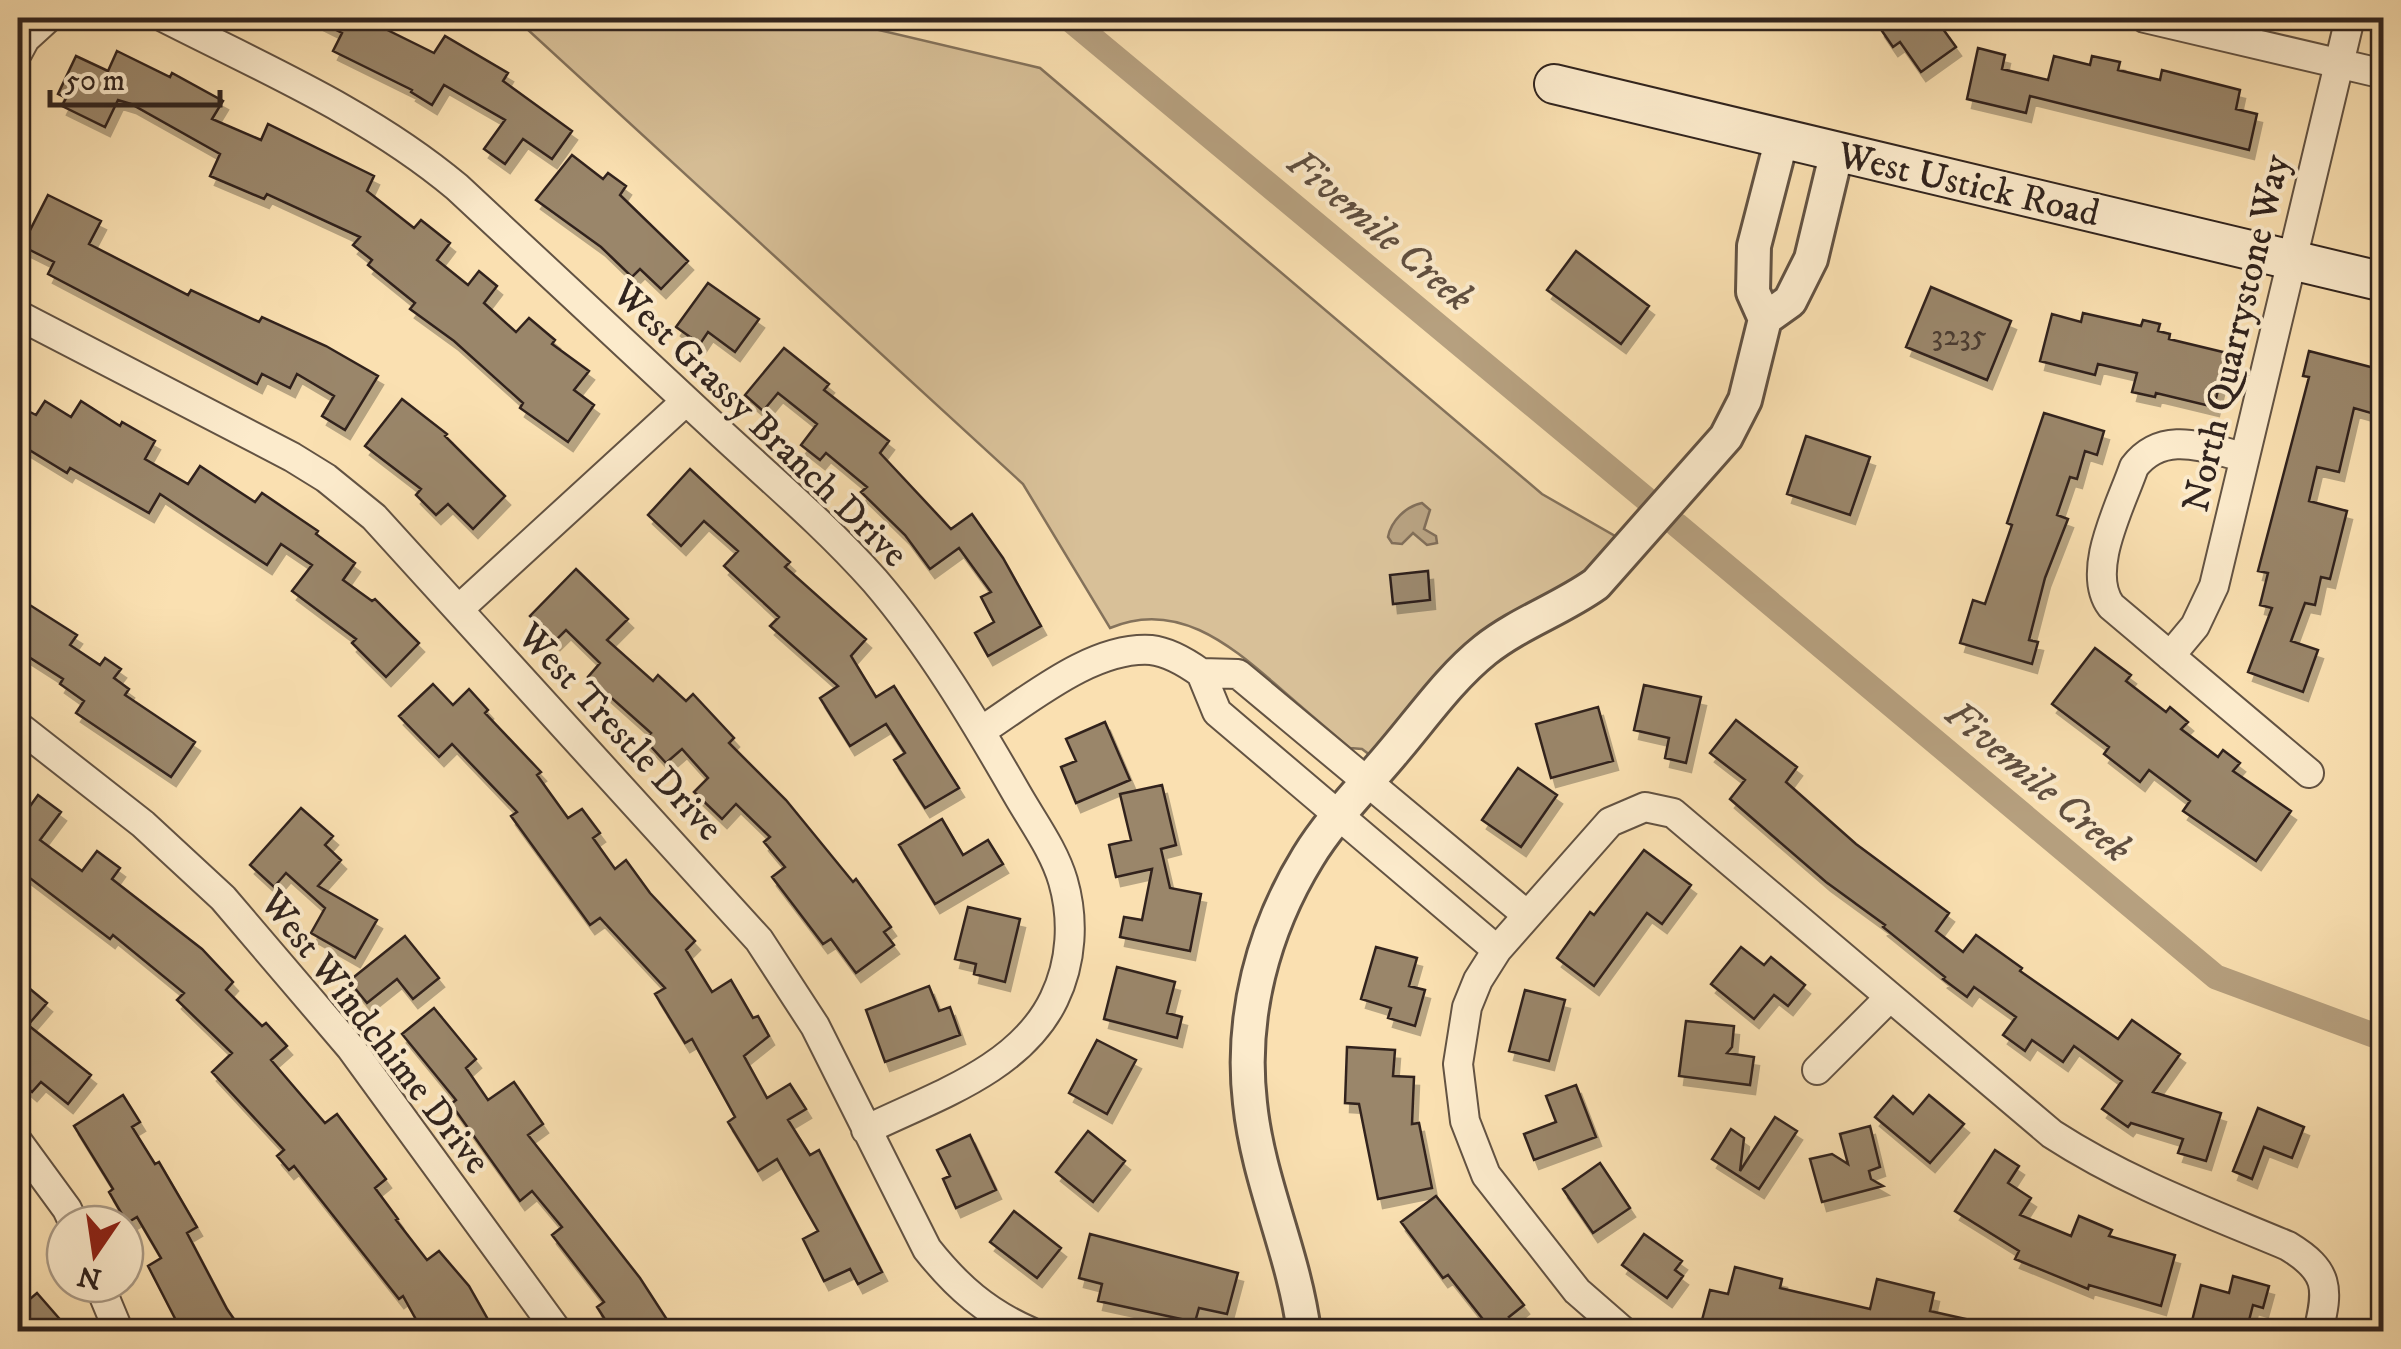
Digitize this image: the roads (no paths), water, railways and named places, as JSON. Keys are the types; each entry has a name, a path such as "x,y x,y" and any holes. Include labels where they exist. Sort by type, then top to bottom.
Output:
{"main road":[{"name":"West Ustick Road","path":"1554,84 2384,282"}],"street":[{"path":"18,52 25,39 48,18"},
{"name":"West Grassy Branch Drive","path":"165,18 354,115 424,160 686,400 874,580 980,731 1062,878 1070,939 1064,972 1039,1025 1014,1051 981,1073 866,1130"},
{"path":"2145,18 2384,74"},
{"name":"North Quarrystone Way","path":"2170,656 2194,626 2214,586 2350,18"},
{"path":"1304,1332 1290,1258 1255,1141 1249,1101 1249,1033 1262,960 1278,914 1309,854 1462,670 1502,637 1574,600 1596,584 1726,436 1745,400 1765,319 1753,292 1754,246 1782,138"},
{"path":"1765,319 1790,301 1811,259 1837,151"},
{"name":"West Trestle Drive","path":"18,315 326,478 374,517 759,940 814,1026 927,1250 950,1279 990,1311 1032,1332"},
{"path":"458,609 686,400"},
{"path":"2244,457 2180,442 2165,444 2141,458 2102,558 2100,585 2111,606 2309,772"},
{"path":"980,731 1090,662 1152,650 1182,660 1201,673 1238,674 1528,915"},
{"path":"1201,673 1217,712 1497,950"},
{"name":"West Windchime Drive","path":"18,726 143,824 223,898 351,1048 558,1332"},
{"path":"1624,1332 1576,1290 1503,1198 1474,1148 1459,1093 1460,1035 1478,980 1497,950 1610,822 1644,806 1673,813 2031,1118 2096,1162 2142,1186 2288,1246 2308,1258 2320,1274 2325,1302 2318,1332"},
{"path":"1817,1070 1890,996"},
{"path":"18,1142 63,1204"},
{"path":"107,1304 119,1332"}],"waterway":[{"name":"Fivemile Creek","path":"1068,18 1645,498"},
{"name":"Fivemile Creek","path":"1677,525 2216,977 2384,1039"}]}
